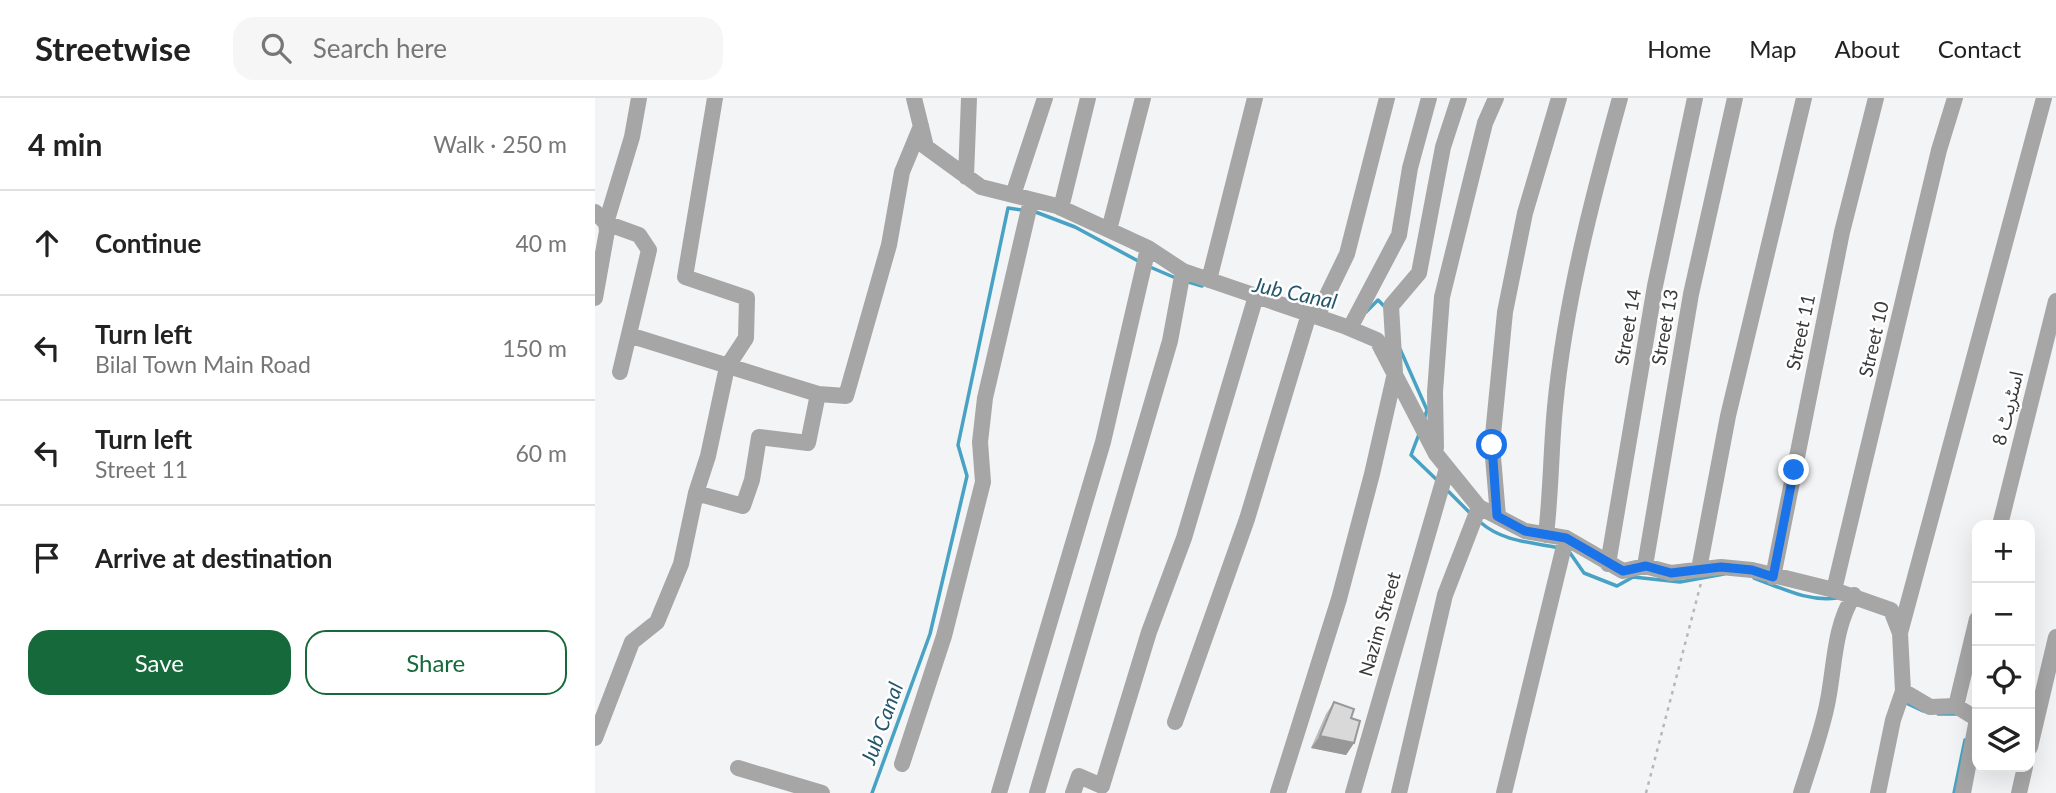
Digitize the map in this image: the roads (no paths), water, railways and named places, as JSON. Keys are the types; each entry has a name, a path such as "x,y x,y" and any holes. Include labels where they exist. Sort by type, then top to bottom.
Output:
{"street":[{"path":"595,298 604,253 601,218 632,137 639,98"},
{"path":"595,738 632,642 657,622 681,564 727,367 746,338 747,298 698,284 685,277 715,98"},
{"path":"914,98 926,147 981,187 1061,208 1148,248 1182,271 1350,328 1377,340 1436,454 1479,507 1525,531 1566,538 1623,571 1646,566 1671,573 1702,569 1752,570 1854,595 1891,610 1900,633"},
{"path":"967,177 969,98"},
{"path":"1013,195 1045,98"},
{"path":"1061,208 1088,98"},
{"path":"1109,230 1143,98"},
{"path":"1209,280 1255,98"},
{"path":"1175,722 1247,519 1313,315 1347,254 1387,98"},
{"path":"1350,328 1399,235 1409,168 1429,98"},
{"path":"1278,793 1339,599 1373,474 1395,373 1391,306 1419,273 1443,147 1459,98"},
{"path":"1436,454 1435,392 1442,297 1485,123 1496,98"},
{"path":"1497,516 1492,445 1505,312 1525,213 1559,98"},
{"path":"1546,534 1553,472 1555,407 1580,250 1620,98"},
{"name":"Street 14","path":"1608,564 1655,286 1695,98"},
{"name":"Street 13","path":"1646,566 1691,294 1735,98"},
{"path":"1702,569 1728,416 1804,98"},
{"name":"Street 11","path":"1773,577 1842,232 1876,98"},
{"name":"Street 10","path":"1834,590 1939,150 1955,98"},
{"path":"1878,793 1893,720 1903,691 1900,633 2044,98"},
{"path":"629,334 818,394 846,396 889,245 902,172 921,126"},
{"path":"902,764 944,636 983,482 980,442 985,398 1031,200"},
{"path":"601,218 639,234 649,250 620,372"},
{"path":"999,793 1103,442 1148,248"},
{"path":"1037,793 1170,341 1182,271"},
{"path":"1073,793 1079,776 1102,786 1149,632 1188,526 1256,296"},
{"name":"اسٹریٹ 8","path":"2001,520 2056,301"},
{"path":"696,493 743,506 752,480 759,437 808,443 818,394"},
{"name":"Nazim Street","path":"1353,793 1447,468"},
{"path":"1399,793 1445,595 1479,507"},
{"path":"1504,793 1566,538"},
{"path":"1801,793 1827,705 1845,608 1854,595"},
{"path":"2035,726 2056,636"},
{"path":"1957,706 1972,641"},
{"path":"1903,691 1930,707 1957,706 1977,719 1963,793"},
{"path":"738,768 822,793"},
{"path":"2018,793 2024,772"}],"waterway":[{"name":"Jub Canal","path":"872,793 930,634 967,476 958,445 1008,208 1022,210"},
{"name":"Jub Canal","path":"1033,211 1075,227 1140,262"},
{"name":"Jub Canal","path":"1150,267 1178,279"},
{"name":"Jub Canal","path":"1185,281 1202,286"},
{"name":"Jub Canal","path":"1366,312 1378,300 1385,307"},
{"name":"Jub Canal","path":"1400,349 1427,410 1424,420"},
{"name":"Jub Canal","path":"1419,434 1411,455 1439,482"},
{"name":"Jub Canal","path":"1447,490 1471,514"},
{"name":"Jub Canal","path":"1480,522 1498,534 1560,548"},
{"name":"Jub Canal","path":"1568,550 1584,573 1617,586 1633,577 1680,582 1724,574"},
{"name":"Jub Canal","path":"1754,578 1805,596 1837,598"},
{"name":"Jub Canal","path":"1906,703 1923,711"},
{"name":"Jub Canal","path":"1938,714 1958,714"},
{"name":"Jub Canal","path":"1954,793 1965,740"}]}
